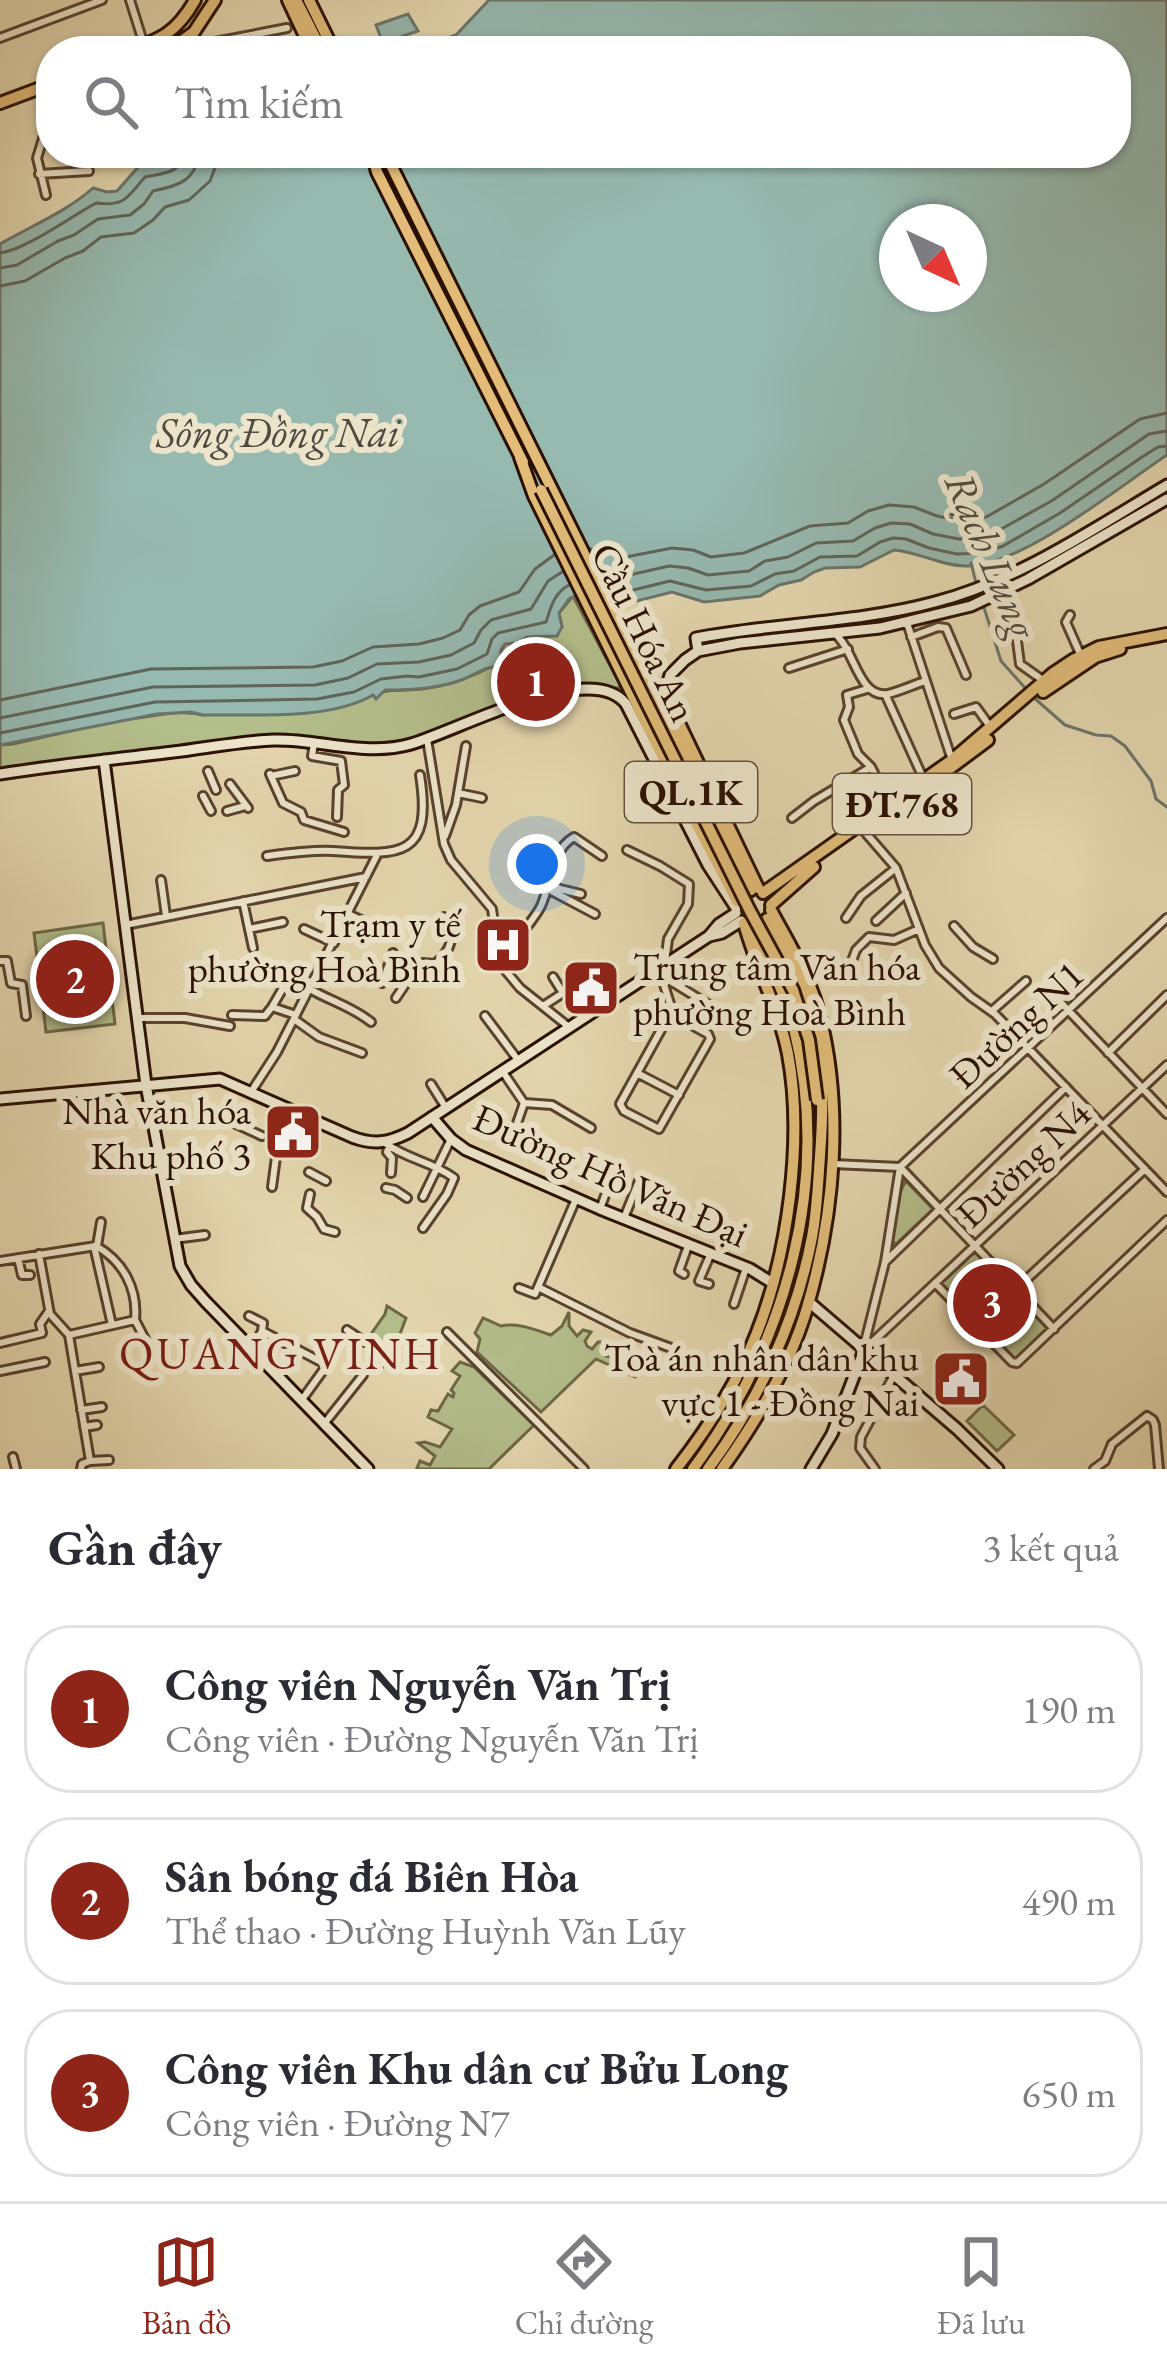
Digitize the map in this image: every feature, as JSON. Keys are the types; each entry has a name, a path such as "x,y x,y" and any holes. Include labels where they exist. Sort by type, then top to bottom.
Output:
{"main road":[{"path":"166,36 183,22 195,0"},
{"path":"190,36 215,0"},
{"path":"292,0 306,36"},
{"path":"292,0 313,36"},
{"path":"309,0 327,36"},
{"path":"0,103 36,90"},
{"name":"Cầu Hóa An","path":"374,168 793,990 822,1108"},
{"name":"Cầu Hóa An","path":"376,168 377,172"},
{"name":"Cầu Hóa An","path":"392,168 660,705"},
{"name":"Cầu Hóa An","path":"520,457 534,496 711,851"},
{"path":"698,651 696,638 877,615 965,592 1050,554 1167,485"},
{"path":"660,705 670,675 698,651 877,629 970,606 1056,564 1167,499"},
{"name":"ĐT.768","path":"770,911 811,869 952,769 1044,681 1081,656 1118,642 1167,638"},
{"name":"ĐT.768","path":"758,891 890,804 1072,670 1095,656 1167,638"},
{"path":"0,774 265,741 398,747 520,702 575,689 606,689 626,704 718,873"},
{"name":"QL.1K","path":"660,705 727,842 758,891"},
{"name":"QL.1K","path":"660,705 676,717 758,891"},
{"path":"104,760 146,1085 181,1266 196,1291 368,1469"},
{"path":"711,851 727,842"},
{"name":"QL.1K","path":"676,1469 702,1436 755,1338 806,1128 794,1025 711,851"},
{"path":"0,1099 215,1078 361,1141 387,1144 662,970 718,924 770,911 758,891 742,894 741,915"},
{"name":"QL.1K","path":"770,911 807,978 819,1012 826,1165"},
{"name":"QL.1K","path":"722,1469 772,1392 797,1296 801,1221 788,1055 741,915"},
{"name":"QL.1K","path":"806,1128 822,1108"},
{"name":"QL.1K","path":"708,1469 756,1394 824,1232 822,1108"},
{"name":"Đường Hồ Văn Đại","path":"431,1117 466,1150 746,1267 771,1282"},
{"path":"771,1282 797,1296 894,1375 991,1466"},
{"name":"QL.1K","path":"693,1469 717,1437 797,1296"},
{"path":"811,1469 832,1434 864,1350"}],"street":[{"path":"0,38 74,5 102,0"},
{"path":"130,0 141,36"},
{"path":"246,36 287,28"},
{"path":"38,168 46,195"},
{"path":"39,174 89,171"},
{"path":"1070,615 1066,622 1081,656"},
{"path":"1015,625 1020,664 1044,681"},
{"path":"877,629 908,626 952,760"},
{"path":"911,637 946,628 966,675"},
{"path":"796,634 835,633 867,689"},
{"path":"788,668 848,649"},
{"path":"890,804 871,767 858,754 844,720 847,695 867,689 886,694 926,681"},
{"path":"886,694 924,780"},
{"path":"954,714 976,707 991,728"},
{"path":"427,739 443,839 452,860 492,909 500,962 512,980 569,1027"},
{"path":"314,743 312,756 341,761 344,785 338,790 337,818"},
{"path":"443,839 451,825 466,746"},
{"path":"792,818 871,767"},
{"path":"208,771 216,790"},
{"path":"295,771 270,775 283,804 301,812 304,820 344,832"},
{"path":"267,856 303,851 377,855 400,851 418,835 424,806 420,775"},
{"path":"226,811 246,807 230,784"},
{"path":"458,794 482,798"},
{"path":"203,796 211,811"},
{"path":"864,831 896,868 939,968 1030,1048 1167,1192"},
{"path":"500,962 538,910 563,845 573,837 602,856"},
{"path":"627,850 689,884 686,911 668,939 662,970 673,1006 620,1104 624,1112 659,1130 710,1039 670,1012"},
{"path":"251,1092 310,989 377,855"},
{"path":"846,918 862,896 896,868"},
{"path":"125,925 366,877"},
{"path":"161,880 166,916"},
{"path":"547,885 581,894"},
{"path":"547,885 595,914"},
{"path":"875,921 906,893"},
{"path":"243,901 253,948"},
{"path":"348,914 365,922"},
{"path":"396,998 412,974 422,977 425,964 438,962 451,945 452,931 444,917"},
{"name":"Đường N1","path":"900,1167 1167,918"},
{"path":"249,929 284,922"},
{"path":"954,926 993,959"},
{"path":"304,929 334,943"},
{"path":"848,974 856,950 869,937 894,940 920,929"},
{"path":"382,983 394,953"},
{"path":"0,961 7,962 10,982 22,986 26,1016"},
{"path":"662,970 727,1016"},
{"path":"232,1016 266,1016 290,976"},
{"path":"543,1006 563,992 553,977"},
{"path":"992,1012 1026,981"},
{"path":"1047,988 1167,1114"},
{"path":"310,989 351,1006 371,1022"},
{"path":"1108,1052 1167,995"},
{"path":"272,1007 295,1017 319,1037 362,1053"},
{"path":"485,1016 518,1060"},
{"path":"136,1018 185,1018 230,1026"},
{"name":"Đường N4","path":"864,1350 1167,1065"},
{"path":"502,1071 524,1103"},
{"path":"637,1073 679,1095"},
{"path":"431,1084 446,1108"},
{"path":"885,1262 1066,1087"},
{"path":"524,1103 552,1105 591,1128"},
{"path":"514,1132 524,1103"},
{"path":"272,1187 278,1142 289,1110"},
{"path":"234,1123 262,1136"},
{"path":"423,1197 451,1139"},
{"path":"387,1144 453,1176 453,1184 423,1228"},
{"path":"387,1144 391,1173"},
{"path":"600,1209 613,1176 602,1164"},
{"path":"826,1165 900,1167 1054,1329"},
{"path":"864,1350 885,1262 900,1167"},
{"path":"1016,1289 1145,1169"},
{"path":"309,1172 326,1181"},
{"path":"623,1218 639,1181"},
{"path":"386,1188 407,1198"},
{"path":"310,1193 307,1208 324,1229 335,1232"},
{"path":"519,1288 534,1294 576,1198"},
{"path":"935,1283 1014,1363 1167,1220"},
{"path":"101,1222 95,1246 112,1325"},
{"path":"174,1239 205,1234"},
{"path":"684,1274 679,1271 689,1244"},
{"path":"0,1261 95,1246"},
{"path":"95,1246 127,1274 135,1320 146,1343"},
{"path":"709,1284 699,1281 711,1253"},
{"path":"39,1255 49,1311 69,1335 90,1461"},
{"path":"18,1258 22,1275 31,1275"},
{"path":"734,1304 746,1267"},
{"path":"538,1287 674,1349"},
{"path":"0,1343 42,1333 40,1324 49,1311"},
{"path":"249,1316 263,1323 252,1349"},
{"path":"69,1335 135,1320"},
{"path":"347,1330 365,1342"},
{"path":"262,1331 327,1365"},
{"path":"447,1333 584,1469"},
{"path":"301,1401 334,1352 321,1345"},
{"path":"0,1371 45,1363"},
{"path":"75,1371 99,1366"},
{"path":"324,1424 363,1375"},
{"path":"875,1469 860,1448 861,1437 894,1375"},
{"path":"81,1410 101,1407"},
{"path":"1094,1469 1105,1461 1112,1444 1147,1416 1155,1425 1159,1469"},
{"path":"84,1427 97,1425"},
{"path":"13,1457 16,1469"},
{"path":"80,1469 82,1463 110,1460"},
{"path":"860,1469 868,1461"}],"green space":[{"path":"573,596 621,686 616,689 566,687 540,693 397,743 285,738 0,771 0,745 122,719 203,715 451,683 491,666 505,644 562,627 559,613"},
{"path":"103,923 115,1024 46,1032 34,933"},
{"path":"906,1181 933,1209 896,1244 892,1241 896,1210"},
{"path":"974,1250 1050,1329 1015,1361 938,1283"},
{"path":"387,1306 406,1318 392,1355 380,1371 370,1354 374,1345 368,1341"},
{"path":"569,1312 569,1326 577,1336 583,1330 591,1332 587,1346 592,1349 601,1342 606,1356 653,1363 651,1368 645,1364 635,1377 596,1359 541,1412 477,1352 480,1339 475,1333 483,1318 551,1335"},
{"path":"460,1362 474,1367 534,1425 489,1469 419,1469 420,1461 430,1465 435,1456 418,1443 440,1447 452,1429 428,1417 431,1410 438,1411 448,1394 453,1397 451,1390 460,1376 452,1371"},
{"path":"983,1405 1014,1435 997,1451 967,1421"}],"water":[{"name":"Sông Đồng Nai","path":"489,0 1167,0 1167,455 1097,504 1041,539 988,563 957,565 894,550 860,567 825,568 760,596 704,602 672,592 625,604 579,594 559,613 562,627 557,636 505,644 501,666 445,685 385,690 376,699 373,695 313,712 157,714 0,745 0,244 93,188 117,191 137,168 1131,168 1131,36 453,36"},
{"path":"408,14 418,31 380,36 376,25"}],"waterway":[{"name":"Rạch Lung","path":"971,563 976,583"},
{"name":"Rạch Lung","path":"979,592 1001,661 1026,689"},
{"name":"Rạch Lung","path":"1032,696 1065,725 1111,736 1125,746 1151,781 1156,799 1167,807"}],"place":[{"name":"Công viên Nguyễn Văn Trị","path":"536,682"},
{"name":"Trạm y tế phường Hoà Bình","path":"503,945"},
{"name":"Sân bóng đá Biên Hòa","path":"75,979"},
{"name":"Trung tâm Văn hóa phường Hoà Bình","path":"591,988"},
{"name":"Nhà văn hóa Khu phố 3","path":"293,1132"},
{"name":"Công viên Khu dân cư Bửu Long","path":"992,1303"},
{"name":"Toà án nhân dân khu vực 1 - Đồng Nai","path":"961,1379"}],"district":[{"name":"QUANG VINH","path":"281,1353"}]}
